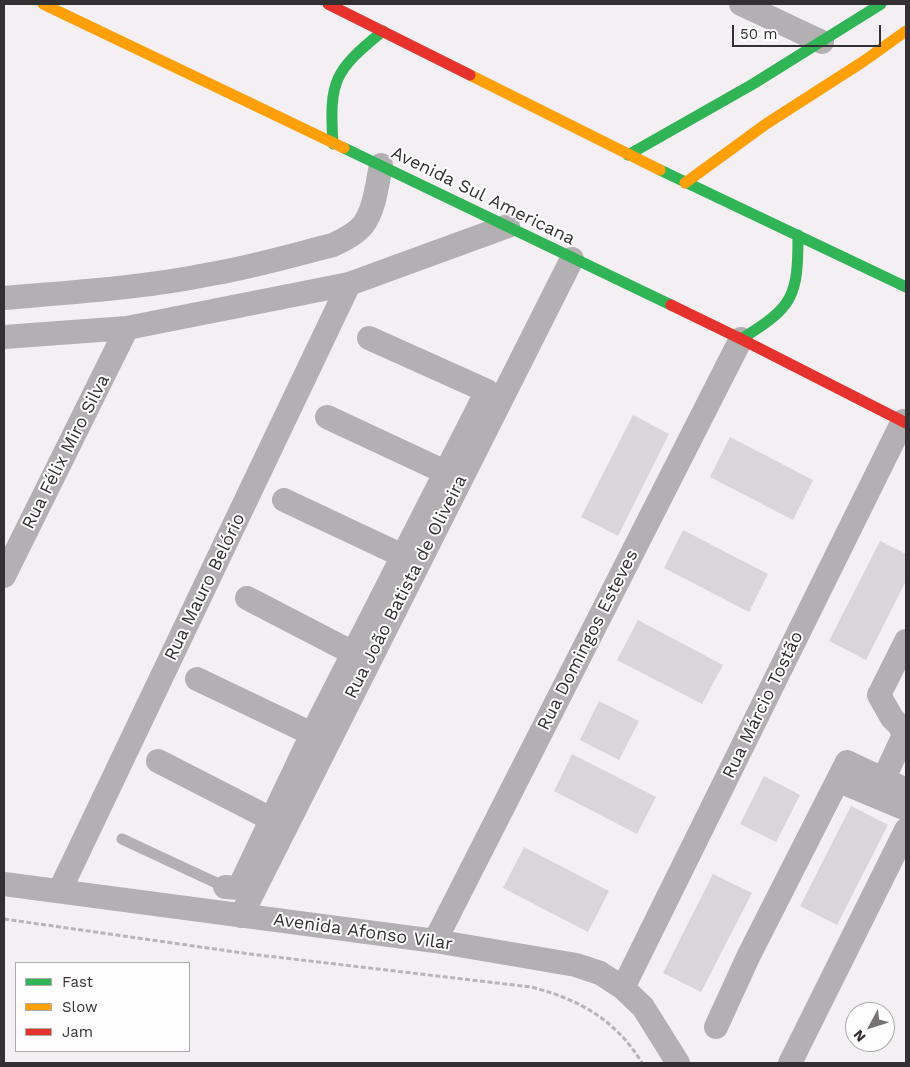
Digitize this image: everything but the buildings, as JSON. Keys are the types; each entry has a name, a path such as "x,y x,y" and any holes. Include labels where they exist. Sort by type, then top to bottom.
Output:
{"street":[{"name":"Avenida Sul Americana","path":"42,4 508,226 572,259 741,339 905,422"},
{"path":"328,4 685,183 906,287"},
{"path":"741,4 822,42"},
{"path":"628,155 753,84 881,4"},
{"path":"685,183 766,124 864,61 906,30"},
{"path":"333,144 332,112 334,88 342,70 355,54 383,31"},
{"path":"4,298 119,288 170,281 212,274 333,246 349,237 362,226 371,210 381,165"},
{"path":"4,337 128,328 349,284 508,226"},
{"path":"741,339 769,322 791,296 797,280 798,235"},
{"name":"Rua João Batista de Oliveira","path":"234,915 572,259"},
{"name":"Rua Mauro Belório","path":"60,890 349,284"},
{"name":"Rua Félix Miro Silva","path":"4,576 128,328"},
{"path":"234,915 232,888 271,819 312,734 487,391 369,338"},
{"name":"Rua Domingos Esteves","path":"435,941 741,339"},
{"path":"326,417 445,472"},
{"name":"Rua Márcio Tostão","path":"623,988 905,422"},
{"path":"284,500 402,556"},
{"path":"247,598 353,653"},
{"path":"884,778 903,737 900,726 892,718 879,695 906,641"},
{"path":"197,679 312,734"},
{"path":"158,761 271,819"},
{"path":"716,1027 749,955 848,762 906,790"},
{"path":"839,780 906,809"},
{"path":"790,1063 906,830"},
{"name":"Avenida Afonso Vilar","path":"4,884 435,941 576,965 600,973 623,988 643,1007 678,1063"}],"lane":[{"path":"122,839 232,888"}],"path":[{"path":"4,919 250,954 531,987 551,992 583,1005 604,1019 642,1063"}],"traffic: fast":[{"path":"628,155 753,84 881,4"},
{"path":"333,144 332,105 338,78 354,57 383,31"},
{"path":"344,148 671,305"},
{"path":"660,170 906,287"},
{"path":"741,339 772,318 789,298 797,272 798,235"}],"traffic: slow":[{"path":"43,4 344,148"},
{"path":"685,183 766,124 864,61 906,31"},
{"path":"470,75 660,170"}],"traffic: jam":[{"path":"328,4 470,75"},
{"path":"671,305 906,423"}]}
